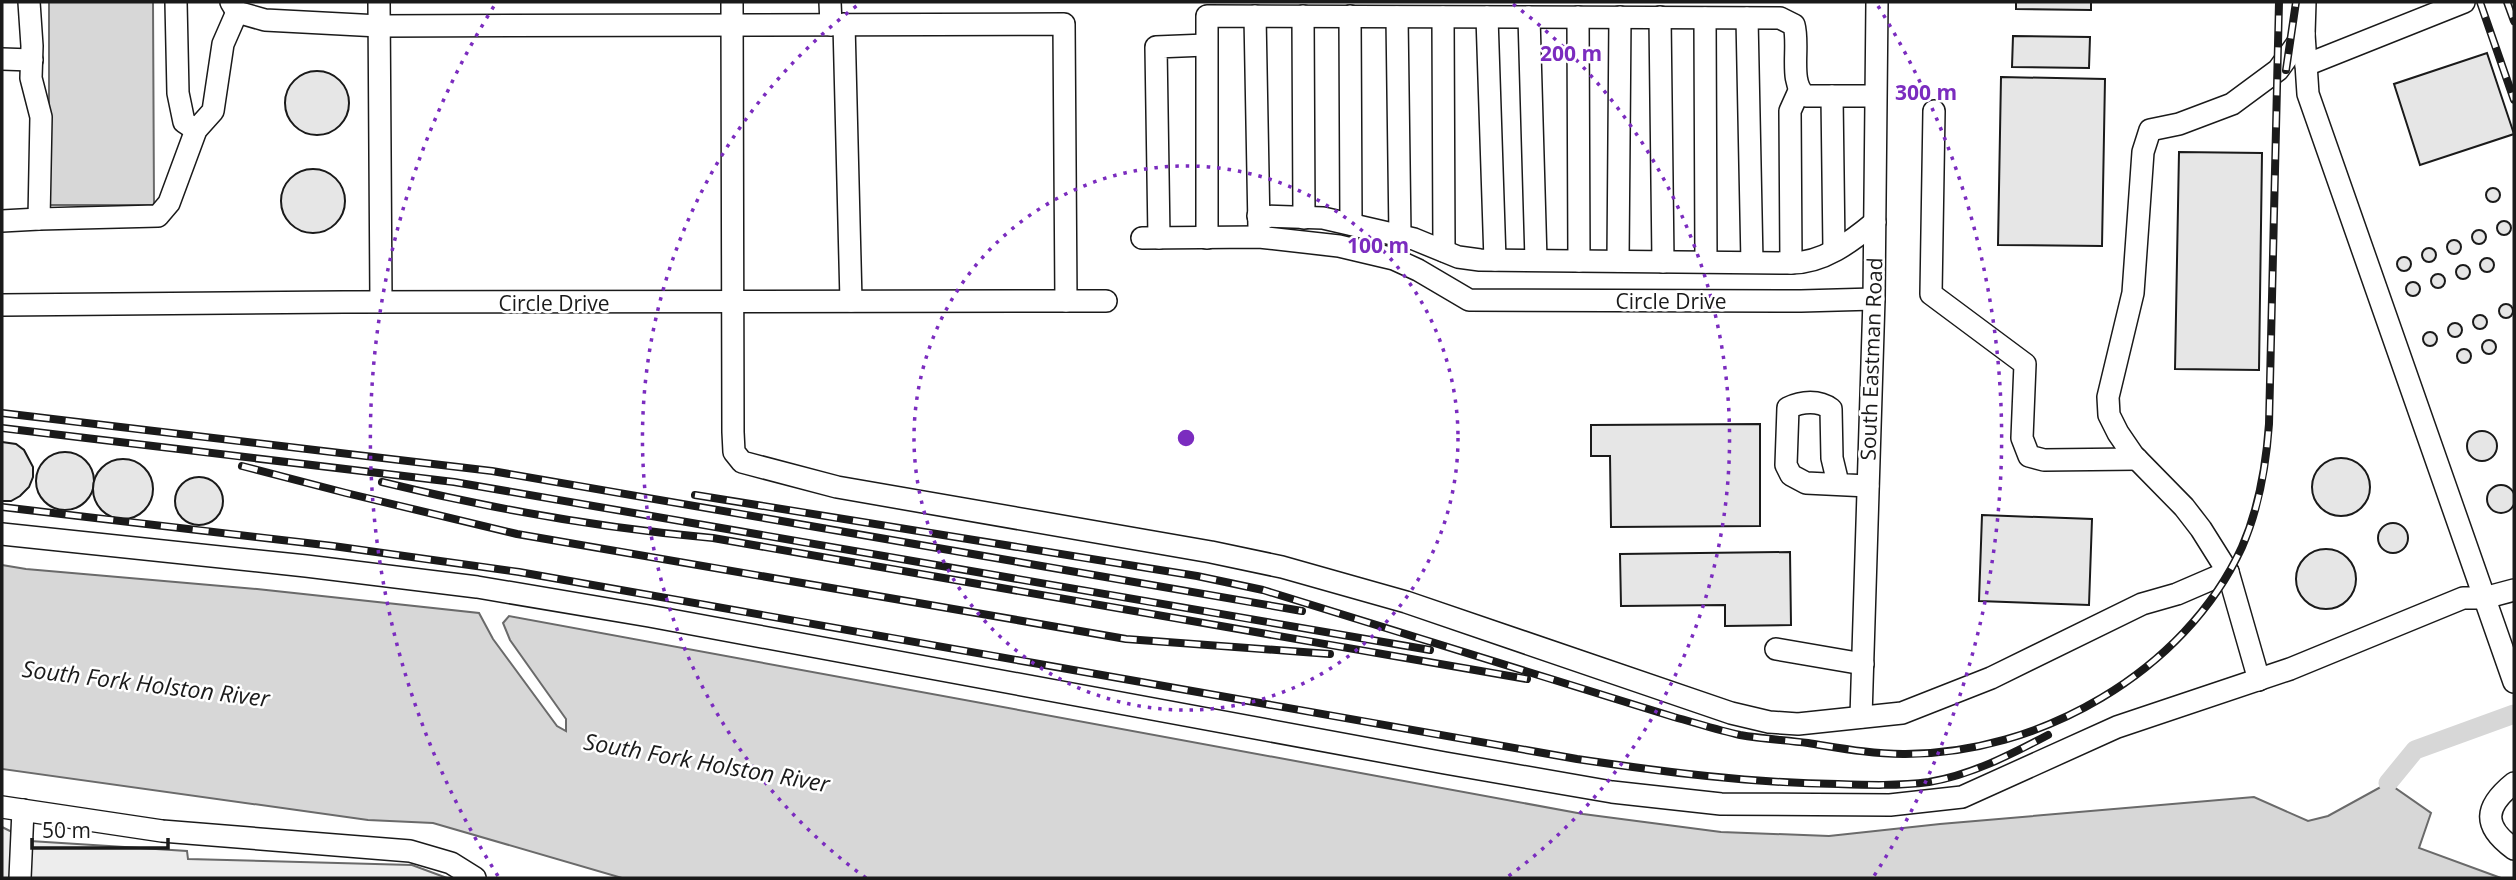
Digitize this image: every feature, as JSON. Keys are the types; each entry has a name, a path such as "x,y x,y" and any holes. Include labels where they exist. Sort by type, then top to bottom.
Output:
{"street":[{"path":"29,2 31,78 41,117 39,219"},
{"path":"176,2 178,93 184,122 196,130"},
{"path":"379,2 381,302"},
{"path":"732,2 733,432 734,452 742,462 837,487 1211,552 1282,567 1406,602 1744,716 1798,724 1902,713 1991,678 2141,604 2177,594 2228,572"},
{"path":"830,2 838,24 851,301"},
{"name":"South Eastman Road","path":"1861,717 1874,299 1877,2"},
{"path":"2305,2 2308,94 2514,682"},
{"path":"2306,65 2464,2"},
{"path":"2,221 158,216 169,203 196,130 213,111 223,44 234,7 265,20 379,26 1063,24 1066,301"},
{"path":"1207,238 1207,16 1780,18 1794,25 1796,81 1799,91 1806,96 1875,96"},
{"path":"1255,16 1259,227"},
{"path":"1303,16 1304,218"},
{"path":"1350,16 1350,224"},
{"path":"1397,16 1400,236"},
{"path":"1443,17 1444,251"},
{"path":"1487,17 1495,260"},
{"path":"1529,17 1536,260"},
{"path":"1578,17 1579,261"},
{"path":"1618,261 1620,17"},
{"path":"1660,17 1663,261"},
{"path":"1705,18 1706,262"},
{"path":"1747,18 1752,262"},
{"path":"2259,680 2228,572 2195,522 2137,459 2118,433 2109,415 2108,397 2133,293 2143,152 2150,131 2179,124 2232,104 2278,70 2304,34"},
{"path":"1206,45 1156,47 1150,238 1207,238 1304,218 1323,218 1400,236 1458,257 1495,260 1805,263 1847,245 1875,222"},
{"path":"2,59 32,60"},
{"path":"1791,263 1790,111 1799,91"},
{"path":"1832,96 1834,250"},
{"path":"1934,111 1931,294 2025,364 2022,438 2029,456 2043,460 2137,459"},
{"name":"Circle Drive","path":"1259,227 1394,259 1469,300 1874,299"},
{"name":"Circle Drive","path":"2,305 1106,301"},
{"path":"1838,483 1868,486"},
{"path":"2,534 477,587 663,618 1483,770 1612,792 1721,804 1890,805 1962,797 2117,727 2259,680 2463,598 2484,598 2514,590"},
{"path":"1776,649 1863,664"},
{"path":"2514,783 2491,807 2491,823 2502,840 2514,849"},
{"path":"20,878 12,808 162,831 398,849 451,863 475,878"}],"shaded area":[{"path":"2,827 30,841 187,851 188,859 412,865 447,878 2,878"}],"water":[{"path":"49,2 153,2 154,205 49,205"},
{"name":"South Fork Holston River","path":"2,565 479,613 493,639 557,726 566,731 566,719 510,640 503,623 509,616 1583,814 1721,832 1829,836 2254,797 2308,821 2328,816 2388,783 2431,813 2419,848 2501,878 622,878 433,823 368,820 2,769"}],"building":[{"path":"2016,2 2091,2 2091,10 2016,9"},
{"path":"2013,36 2090,37 2089,68 2012,67"},
{"path":"2487,53 2514,134 2420,165 2394,84"},
{"path":"317,71 329,73 340,80 347,91 347,115 340,126 329,133 317,135 305,133 294,126 287,115 285,103 287,91 294,80 305,73"},
{"path":"2001,77 2105,79 2102,246 1998,245"},
{"path":"2179,152 2262,153 2259,370 2175,369"},
{"path":"313,169 336,178 345,201 336,224 313,233 290,224 281,201 290,178"},
{"path":"2493,188 2498,190 2498,200 2493,202 2488,200 2486,195 2488,190"},
{"path":"2504,221 2509,223 2509,233 2504,235 2499,233 2497,228 2499,223"},
{"path":"2479,230 2484,232 2484,242 2479,244 2474,242 2472,237 2474,232"},
{"path":"2454,240 2459,242 2459,252 2454,254 2449,252 2447,247 2449,242"},
{"path":"2429,248 2434,250 2434,260 2429,262 2424,260 2422,255 2424,250"},
{"path":"2404,257 2409,259 2409,269 2404,271 2399,269 2397,264 2399,259"},
{"path":"2487,258 2492,260 2492,270 2487,272 2482,270 2480,265 2482,260"},
{"path":"2463,265 2468,267 2468,277 2463,279 2458,277 2456,272 2458,267"},
{"path":"2438,274 2443,276 2443,286 2438,288 2433,286 2431,281 2433,276"},
{"path":"2413,282 2418,284 2418,294 2413,296 2408,294 2406,289 2408,284"},
{"path":"2506,304 2511,306 2511,316 2506,318 2501,316 2499,311 2501,306"},
{"path":"2480,315 2485,317 2485,327 2480,329 2475,327 2473,322 2475,317"},
{"path":"2455,323 2460,325 2460,335 2455,337 2450,335 2448,330 2450,325"},
{"path":"2430,332 2435,334 2435,344 2430,346 2425,344 2423,339 2425,334"},
{"path":"2489,340 2494,342 2494,352 2489,354 2484,352 2482,347 2484,342"},
{"path":"2464,349 2469,351 2469,361 2464,363 2459,361 2457,356 2459,351"},
{"path":"1760,424 1760,526 1611,527 1610,456 1591,456 1591,425"},
{"path":"2482,431 2492,436 2497,446 2492,456 2482,461 2472,456 2467,446 2472,436"},
{"path":"2,442 16,444 24,450 33,467 29,487 11,501 2,501"},
{"path":"59,452 71,452 86,460 94,475 94,487 86,502 71,510 59,510 44,502 36,487 36,475 44,460"},
{"path":"2341,458 2352,460 2365,471 2370,487 2368,498 2357,511 2341,516 2330,514 2317,503 2312,487 2314,476 2325,463"},
{"path":"117,459 129,459 148,472 153,489 151,501 140,514 129,519 117,519 98,506 93,495 93,483 106,464"},
{"path":"199,477 216,484 223,501 216,518 199,525 182,518 175,501 182,484"},
{"path":"2501,485 2511,489 2515,499 2511,509 2501,513 2491,509 2487,499 2491,489"},
{"path":"1982,515 2092,519 2089,605 1979,601"},
{"path":"2393,523 2403,528 2408,538 2403,548 2393,553 2383,548 2378,538 2383,528"},
{"path":"2320,549 2332,549 2351,562 2356,579 2354,591 2343,604 2332,609 2320,609 2301,596 2296,585 2296,573 2309,554"},
{"path":"1790,552 1791,625 1725,626 1725,605 1621,606 1620,554"}],"waterway":[{"path":"2388,783 2415,750 2514,714"}],"railway":[{"path":"695,495 1197,576 1263,590 1740,735 1867,752 1903,754 1954,751 2005,740 2055,722 2102,698 2145,668 2184,632 2217,592 2248,532 2261,487 2269,424 2279,2"},
{"path":"2286,70 2296,2"},
{"path":"2480,2 2514,100"},
{"path":"2507,2 2514,21"},
{"path":"2,413 492,471 1302,611"},
{"path":"2,428 454,482 1430,650"},
{"path":"242,466 517,534 1126,639 1330,654"},
{"path":"382,482 547,516 713,538 1527,679"},
{"path":"2,507 333,546 519,572 1577,759 1707,776 1805,783 1884,785 1929,782 1975,769 2048,735"}]}
